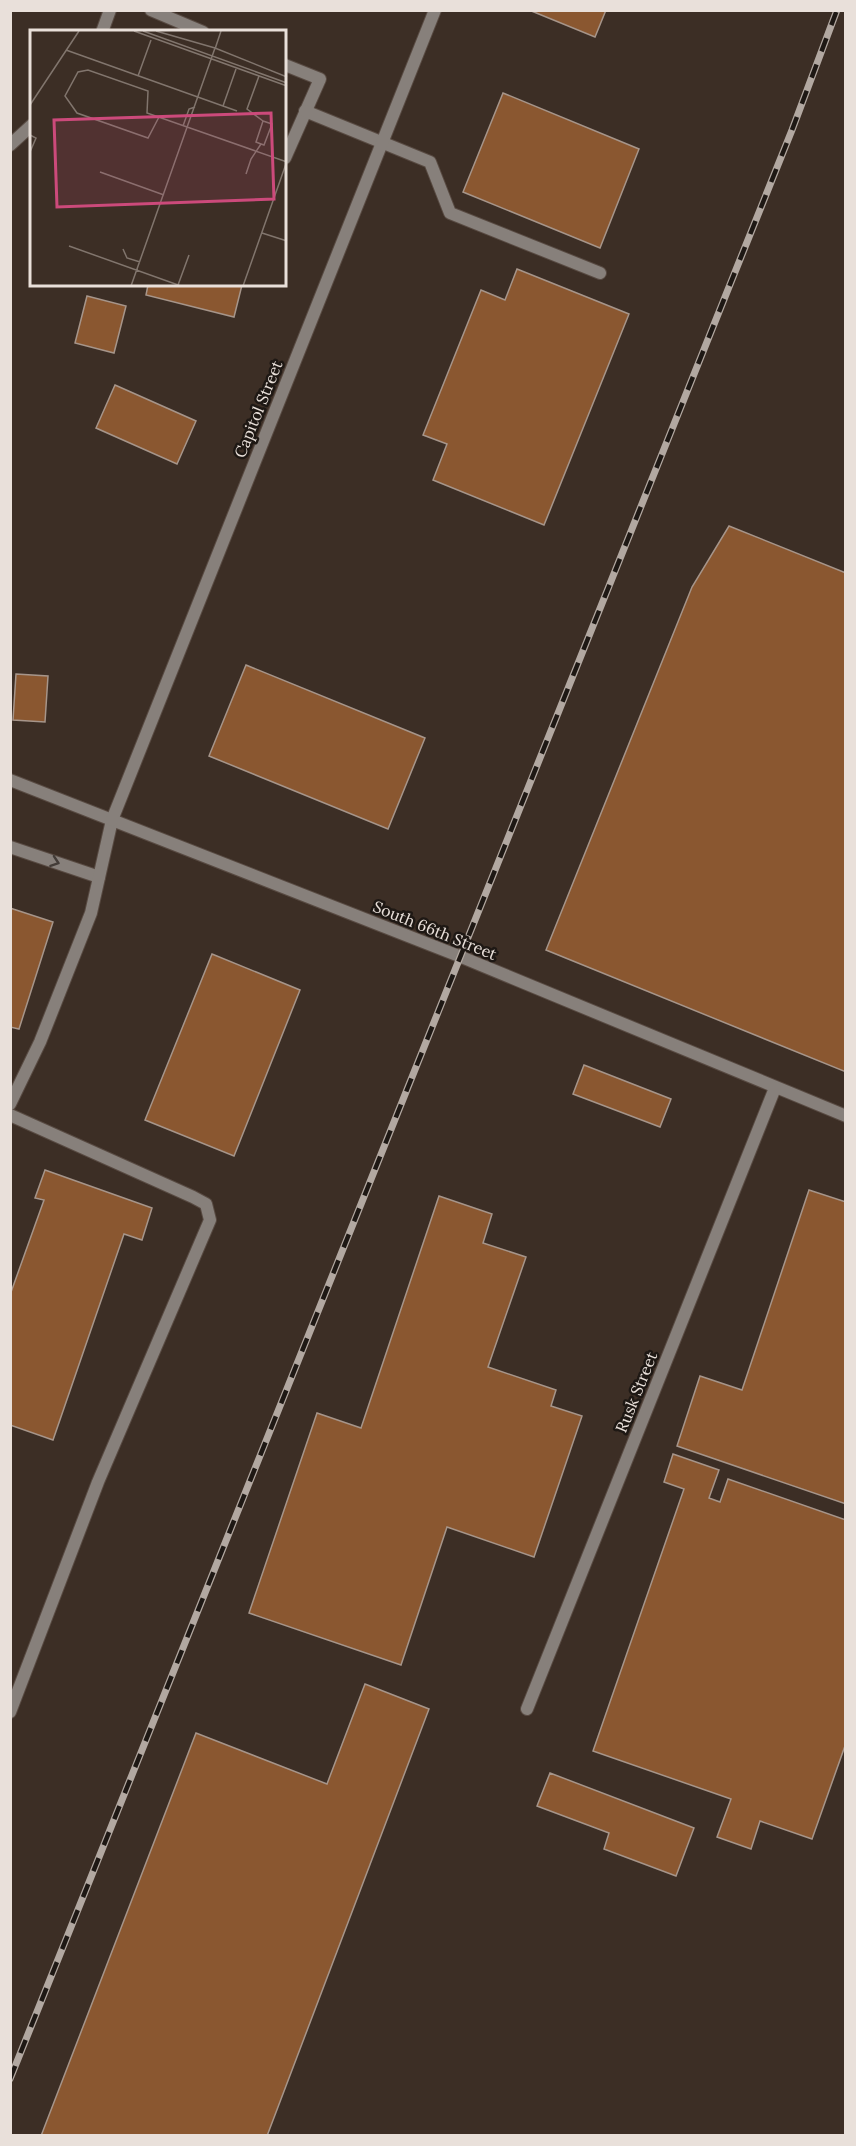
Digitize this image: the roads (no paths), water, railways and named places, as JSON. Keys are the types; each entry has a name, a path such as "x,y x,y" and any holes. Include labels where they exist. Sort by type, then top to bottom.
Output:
{"street":[{"path":"103,30 110,10"},
{"path":"151,10 198,30"},
{"name":"Capitol Street","path":"10,1104 40,1042 91,913 112,820 435,10"},
{"path":"286,65 320,79 286,156"},
{"path":"305,111 430,162 450,213 600,273"},
{"path":"10,145 30,127"},
{"name":"South 66th Street","path":"10,780 459,956 846,1116"},
{"path":"10,847 99,877"},
{"name":"Rusk Street","path":"527,1709 775,1088"},
{"path":"10,1115 193,1197 206,1204 210,1220 98,1482 10,1712"}],"railway":[{"path":"10,2079 792,130 837,10"}]}
